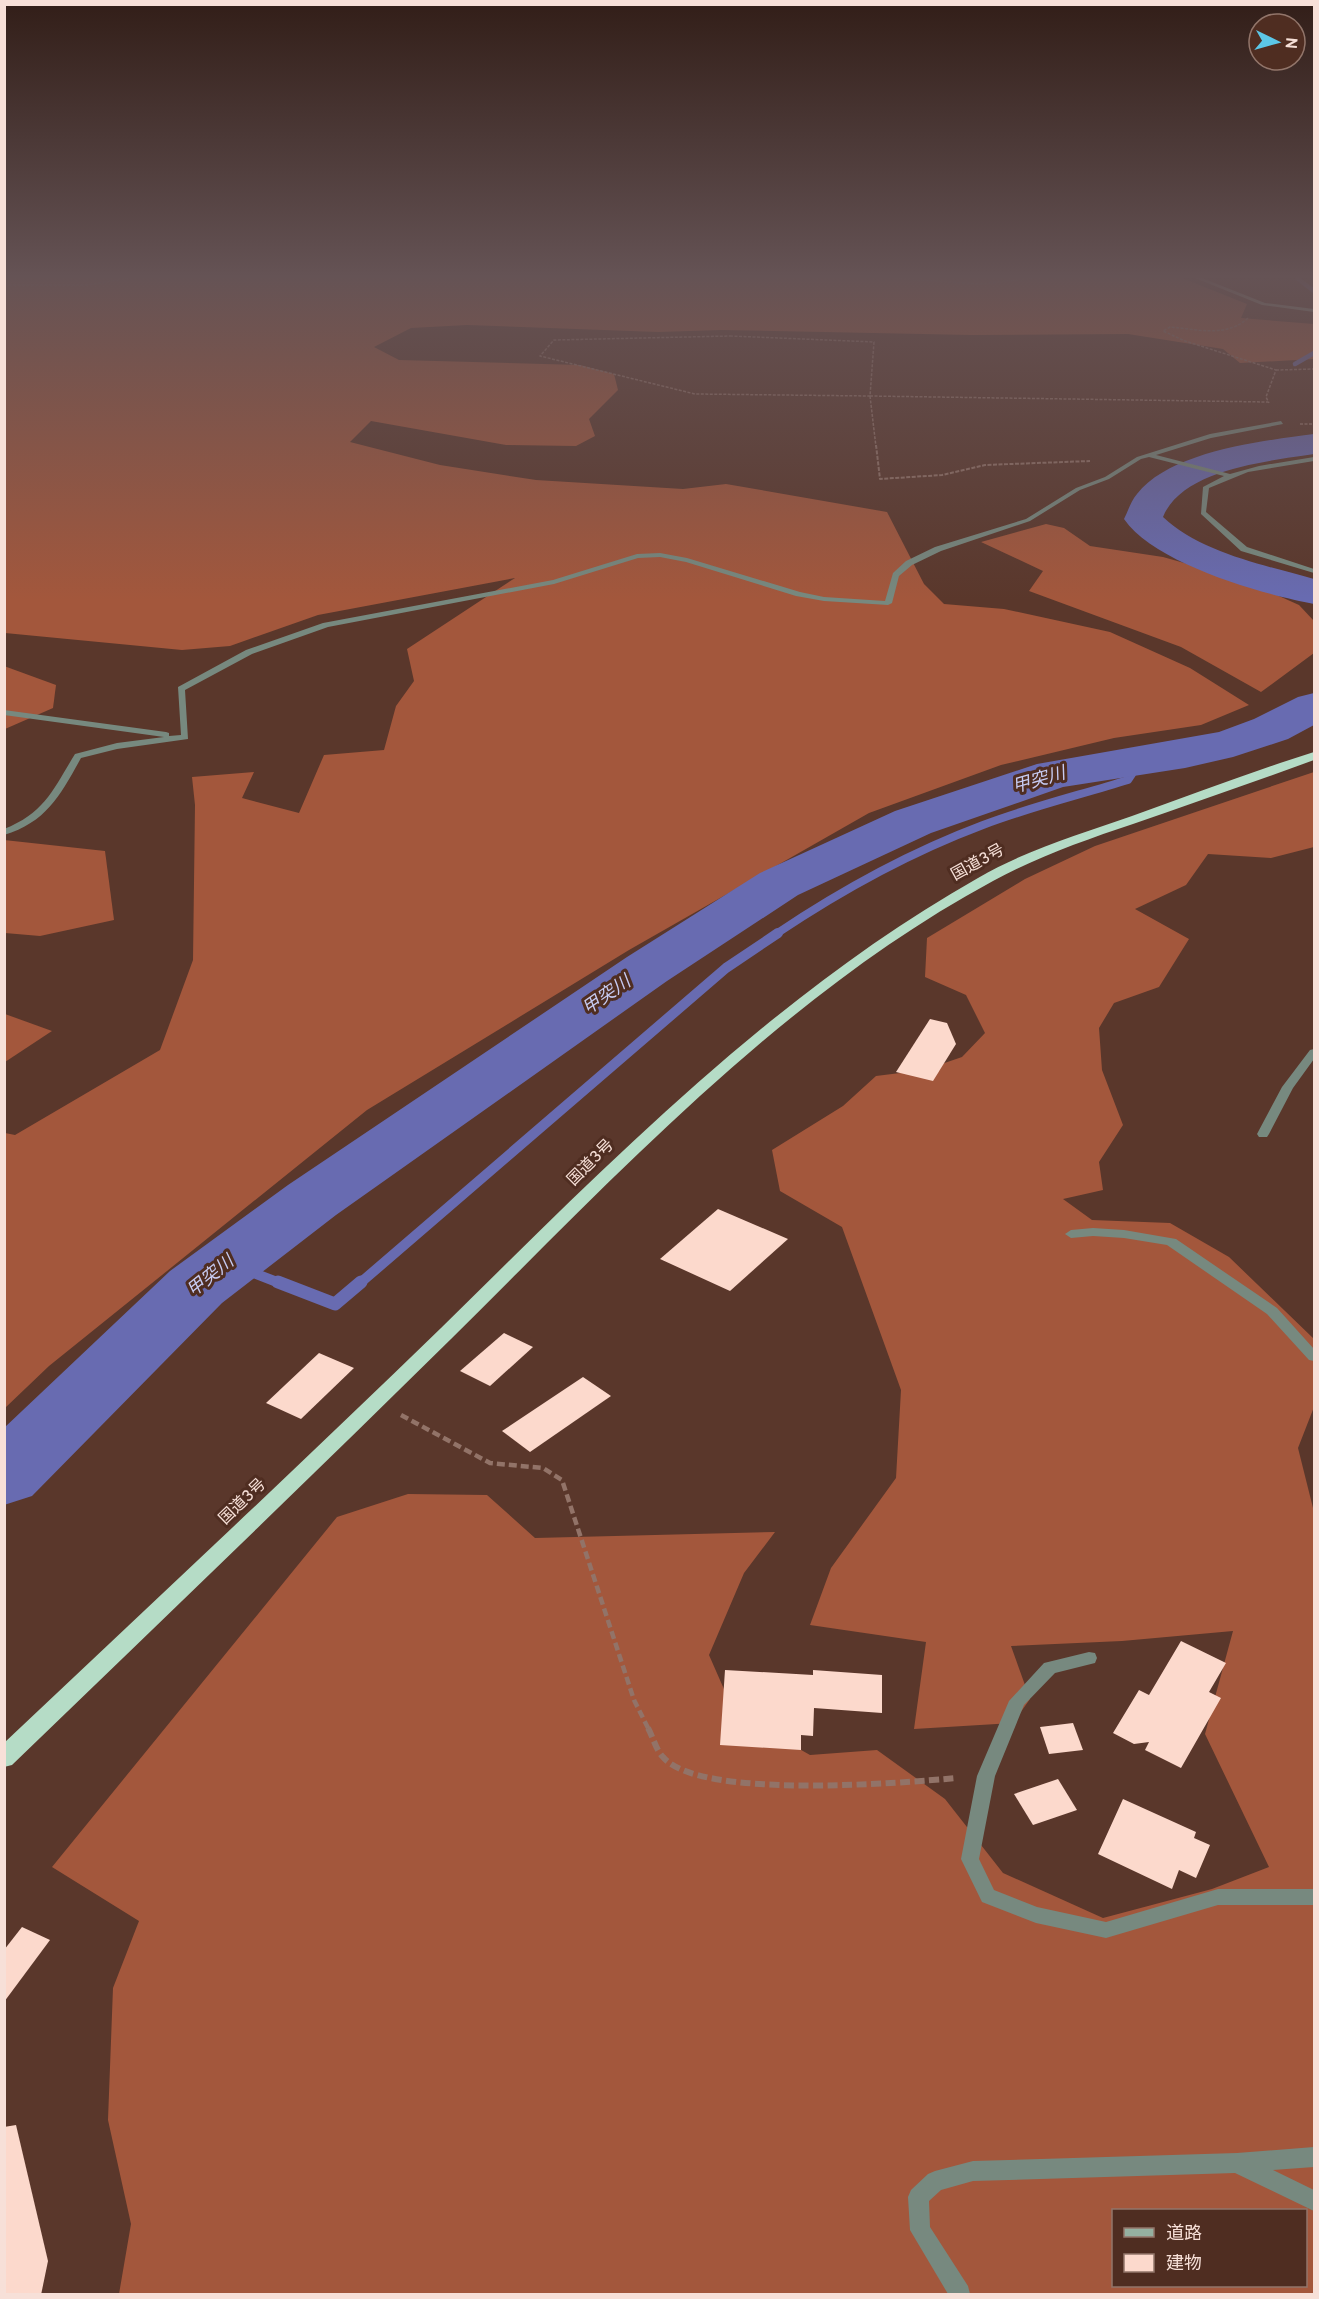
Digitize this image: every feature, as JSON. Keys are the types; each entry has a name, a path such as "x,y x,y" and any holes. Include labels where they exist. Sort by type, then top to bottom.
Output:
{"highway":[{"name":"国道3号","path":"4,1758 376,1401 643,1139 747,1045 882,945 982,881 1066,842 1314,756"}],"street":[{"path":"185,738 181,689 249,652 343,620 554,582 637,555 660,555 687,560 799,594 824,599 888,603 896,575 909,563 938,549 1028,520 1078,489 1149,454 1210,436 1281,423"},
{"path":"1149,454 1227,475"},
{"path":"1314,459 1271,464 1227,475 1206,487 1203,513 1244,549 1314,571"},
{"path":"4,712 185,738"},
{"path":"4,832 27,825 51,804 78,756 117,746 185,738"},
{"path":"1263,1134 1288,1087 1314,1052"},
{"path":"1071,1234 1093,1232 1124,1234 1172,1242 1272,1311 1314,1358"},
{"path":"1089,1658 1050,1668 1017,1701 986,1776 970,1859 988,1896 1036,1915 1106,1930 1218,1897 1314,1897"},
{"path":"960,2295 920,2230 918,2197 935,2181 973,2171 1237,2163 1314,2157"},
{"path":"1237,2163 1314,2201"}],"path":[{"path":"659,385 695,394 1269,402"},
{"path":"871,385 870,396 880,479 942,475 985,465 1093,460"},
{"path":"1270,385 1266,397 1281,423"},
{"path":"376,1401 490,1463 543,1468 562,1480 634,1700 663,1758 695,1775 750,1784 877,1785 986,1776"}],"shaded area":[{"path":"5,385 617,385 618,390 589,419 595,436 576,446 506,445 371,421 350,442 440,465 536,480 683,489 726,484 887,512 924,584 944,604 1004,609 1110,632 1190,668 1249,705 1201,725 1114,738 1001,765 869,813 629,950 367,1110 49,1366 5,1408 5,1133 15,1135 160,1050 193,960 195,805 192,777 254,772 242,798 299,813 324,755 384,750 396,706 414,681 407,649 515,578 318,615 230,646 182,650 5,633"},
{"path":"1046,524 1064,528 1090,546 1163,557 1241,579 1299,605 1314,621 1314,653 1261,692 1181,647 1029,591 1043,571 981,542"},
{"path":"4,666 56,685 53,708 5,729"},
{"path":"1314,772 1314,847 1271,858 1208,854 1186,885 1135,909 1189,939 1159,987 1114,1003 1099,1028 1102,1070 1123,1125 1099,1162 1103,1190 1063,1199 1092,1220 1170,1223 1229,1257 1314,1339 1314,1407 1298,1448 1314,1512 1314,2294 119,2294 131,2224 108,2120 113,1988 139,1921 52,1867 337,1517 408,1494 487,1495 535,1538 775,1532 744,1573 709,1655 734,1712 810,1755 877,1750 945,1799 1003,1873 1103,1918 1212,1889 1269,1867 1205,1734 1233,1631 1122,1641 1011,1646 1030,1699 1013,1723 914,1729 926,1642 810,1625 831,1568 896,1478 901,1390 842,1227 780,1191 772,1150 843,1106 876,1076 924,1070 962,1057 985,1033 966,995 925,977 927,938 1025,879 1095,846"},
{"path":"4,840 105,851 114,920 40,936 5,933"},
{"path":"5,1014 52,1031 5,1062"}],"building":[{"path":"930,1019 947,1023 956,1044 933,1081 896,1072"},
{"path":"718,1209 788,1239 730,1291 660,1259"},
{"path":"504,1333 533,1347 490,1386 460,1371"},
{"path":"319,1353 354,1368 301,1419 266,1403"},
{"path":"583,1377 611,1396 530,1452 502,1431"},
{"path":"1181,1641 1226,1663 1209,1692 1221,1698 1181,1768 1145,1750 1149,1742 1134,1744 1113,1733 1139,1690 1149,1695"},
{"path":"725,1670 813,1675 813,1670 882,1675 882,1713 814,1708 813,1736 801,1735 801,1750 720,1745"},
{"path":"1073,1723 1083,1750 1049,1754 1040,1727"},
{"path":"1058,1779 1077,1810 1033,1825 1014,1794"},
{"path":"1123,1799 1196,1832 1194,1838 1210,1845 1196,1878 1179,1870 1172,1889 1098,1854"},
{"path":"22,1927 50,1940 4,2002 4,1950"},
{"path":"16,2125 48,2261 41,2295 4,2295 4,2127"}],"waterway":[{"name":"甲突川","path":"1314,444 1243,456 1189,473 1167,485 1151,501 1143,519 1156,532 1197,554 1314,592"},
{"name":"甲突川","path":"4,1476 196,1287 312,1200 647,969 779,884 913,822 1054,774 1185,754 1233,743 1271,729 1314,707"},
{"path":"776,934 851,888 929,847 1001,819 1128,780 1132,774 1131,762"},
{"path":"359,1284 726,968 778,933"},
{"path":"228,1263 282,1284"},
{"path":"278,1282 335,1304 361,1282"}]}
